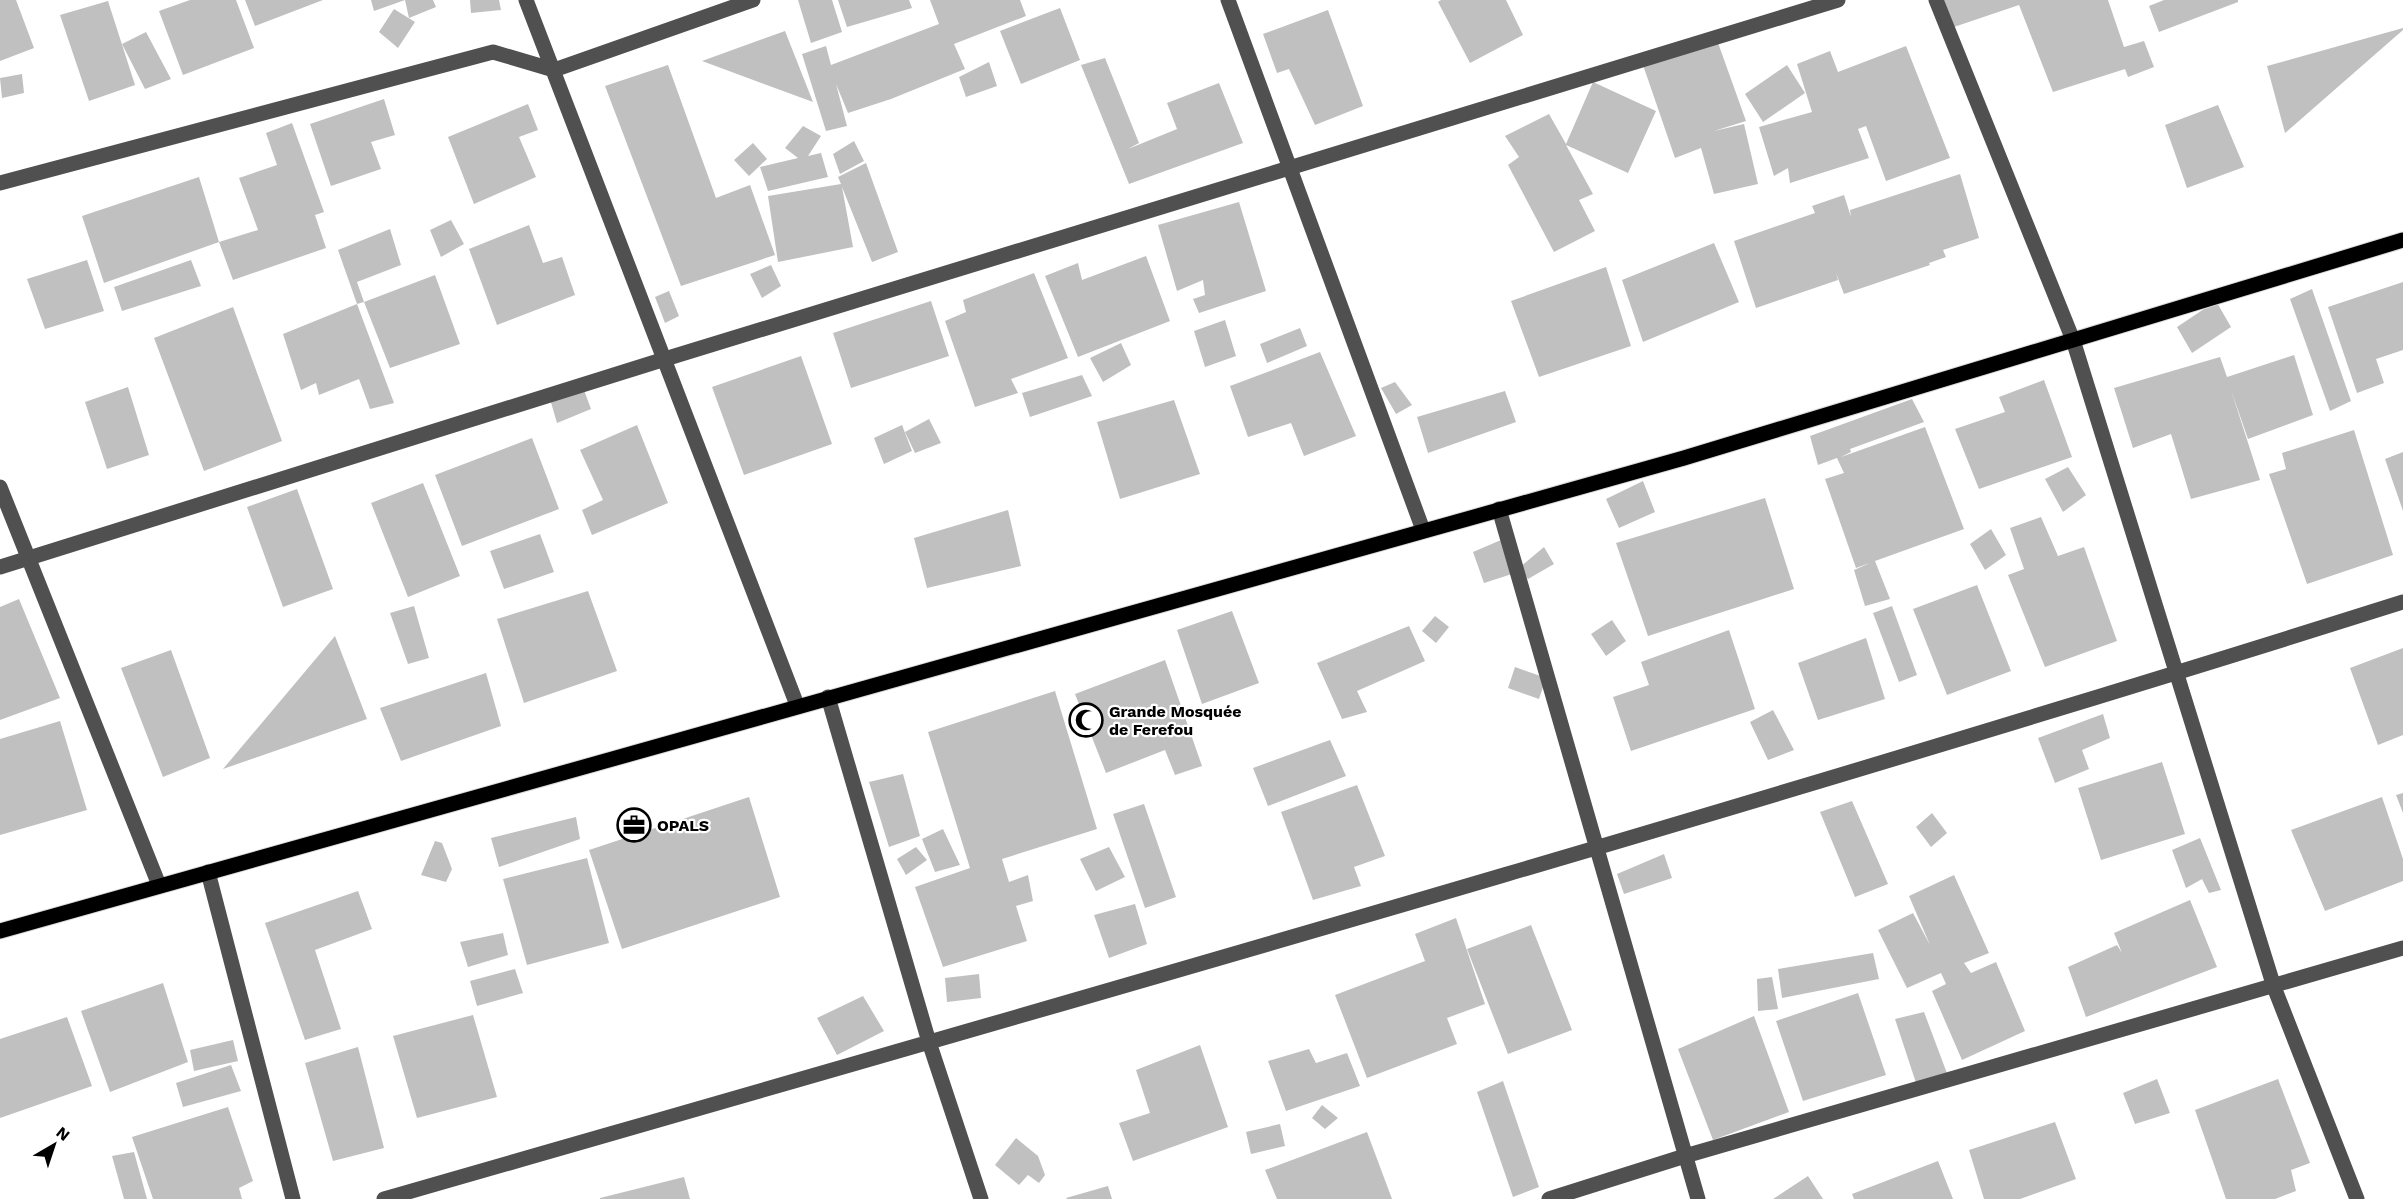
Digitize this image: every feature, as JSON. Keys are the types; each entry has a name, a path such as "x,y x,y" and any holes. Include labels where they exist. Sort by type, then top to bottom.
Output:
{"main road":[{"path":"0,931 797,705 1684,458 2403,240"}],"street":[{"path":"526,0 797,705"},
{"path":"0,183 493,52 554,70 753,0"},
{"path":"1228,0 1422,530"},
{"path":"0,567 665,358 1838,0"},
{"path":"1936,0 2073,340 2274,987 2357,1199"},
{"path":"0,487 159,885"},
{"path":"1499,509 1698,1199"},
{"path":"384,1199 1596,846 2177,673 2403,602"},
{"path":"828,697 929,1042 981,1199"},
{"path":"208,872 293,1199"},
{"path":"1549,1199 1685,1156 2403,948"}],"building":[{"path":"0,0 16,0 34,48 0,61"},
{"path":"190,0 236,0 254,48 183,75 159,11"},
{"path":"245,0 323,0 255,26"},
{"path":"371,0 405,0 374,11"},
{"path":"405,0 433,0 436,7 409,18"},
{"path":"470,0 499,0 501,10 471,13"},
{"path":"798,0 832,0 842,32 811,43"},
{"path":"838,0 909,0 912,8 847,27"},
{"path":"930,0 1020,0 1026,16 954,44 965,69 891,99 848,113 836,84 847,126 826,131 802,54 826,46 831,65 939,24"},
{"path":"1441,0 1506,0 1523,35 1470,63 1438,2"},
{"path":"1943,0 2108,0 2124,47 2144,41 2154,67 2128,77 2125,69 2053,92 2019,5 1951,28"},
{"path":"2164,0 2238,0 2238,2 2159,32 2149,6"},
{"path":"108,1 135,85 89,101 60,15"},
{"path":"1060,8 1080,60 1021,84 1000,31"},
{"path":"394,9 415,22 398,48 379,32"},
{"path":"1328,10 1363,106 1315,125 1289,69 1277,73 1263,34"},
{"path":"2403,28 2403,30 2285,133 2267,66"},
{"path":"785,31 813,102 702,61"},
{"path":"146,32 171,79 145,89 122,44"},
{"path":"1717,40 1746,121 1714,131 1744,124 1758,184 1714,194 1701,148 1675,158 1643,65"},
{"path":"1906,46 1950,158 1886,181 1866,126 1858,129 1869,158 1790,183 1788,168 1774,176 1759,127 1812,112 1797,64 1830,51 1838,72"},
{"path":"1105,58 1139,143 1128,149 1177,129 1167,103 1219,83 1243,143 1129,184 1081,65"},
{"path":"989,62 997,86 966,97 959,77"},
{"path":"668,65 716,198 750,185 775,255 681,286 605,86"},
{"path":"1787,65 1805,93 1763,122 1745,94"},
{"path":"22,74 24,93 2,98 0,78"},
{"path":"1593,82 1656,111 1628,173 1566,145 1593,194 1579,200 1595,231 1554,252 1508,165 1519,157 1505,136 1549,114 1566,144"},
{"path":"384,99 395,135 371,142 381,169 331,186 310,124"},
{"path":"528,104 538,130 519,137 536,177 474,204 448,137"},
{"path":"2218,105 2244,167 2187,188 2165,125"},
{"path":"292,123 324,212 315,215 326,248 233,280 219,242 258,230 239,178 277,165 266,133"},
{"path":"803,126 821,136 808,156 821,153 828,177 768,191 760,167 798,158 785,148"},
{"path":"854,141 864,161 840,174 833,154"},
{"path":"753,143 767,159 749,176 734,160"},
{"path":"866,163 898,252 872,262 842,187 853,247 778,262 768,196 841,184 838,177"},
{"path":"1960,174 1979,238 1943,250 1946,257 1929,263 1930,265 1844,294 1836,273 1838,280 1756,308 1734,241 1815,213 1812,206 1844,195 1851,217 1850,210"},
{"path":"199,177 219,242 104,283 82,216"},
{"path":"1239,202 1266,291 1199,313 1193,299 1205,295 1203,280 1177,291 1158,225"},
{"path":"451,220 464,244 441,257 430,230"},
{"path":"529,225 543,263 562,257 575,295 497,325 469,249"},
{"path":"390,229 401,265 357,282 364,302 357,304 338,250"},
{"path":"1714,243 1739,302 1643,342 1622,280"},
{"path":"1146,256 1170,321 1078,357 1045,276 1078,263 1082,280"},
{"path":"87,260 104,311 45,329 27,279"},
{"path":"191,260 201,286 122,311 114,287"},
{"path":"771,265 781,286 762,298 750,274"},
{"path":"1606,267 1631,346 1539,377 1511,301"},
{"path":"1034,273 1068,358 1011,379 1018,393 975,407 945,321 966,312 963,300"},
{"path":"435,275 460,344 390,368 364,302"},
{"path":"2403,282 2403,350 2376,359 2384,383 2357,393 2328,307"},
{"path":"2312,289 2351,401 2330,411 2290,299"},
{"path":"669,291 679,316 665,323 655,297"},
{"path":"931,301 949,356 851,388 833,333"},
{"path":"2216,301 2231,327 2192,353 2177,327"},
{"path":"357,304 394,403 370,409 359,379 319,395 316,383 301,390 283,334"},
{"path":"233,307 282,441 204,471 154,338"},
{"path":"1225,320 1236,356 1205,367 1194,331"},
{"path":"1300,328 1307,346 1267,363 1260,344"},
{"path":"1121,343 1131,365 1103,382 1090,358"},
{"path":"1320,352 1356,436 1304,456 1291,423 1248,437 1230,386"},
{"path":"2294,355 2313,415 2248,439 2231,390 2260,480 2191,499 2171,434 2133,448 2114,388 2220,357 2227,377"},
{"path":"801,356 832,444 744,475 712,387"},
{"path":"1082,375 1092,396 1030,417 1022,393"},
{"path":"2044,380 2072,457 1979,489 1955,429 2005,412 1999,397"},
{"path":"1395,382 1412,405 1396,414 1381,388"},
{"path":"128,387 149,455 107,469 85,402"},
{"path":"584,390 591,409 557,423 550,399"},
{"path":"1505,391 1516,422 1428,453 1417,417"},
{"path":"1912,399 1924,422 1850,449 1851,452 1841,457 1925,427 1964,529 1875,561 1890,599 1865,606 1854,570 1870,563 1856,568 1825,479 1844,473 1837,458 1818,465 1810,436"},
{"path":"1174,400 1200,474 1120,499 1097,422"},
{"path":"929,419 941,443 915,453 905,432"},
{"path":"637,425 668,503 592,535 582,510 603,500 580,450"},
{"path":"902,425 912,451 884,464 874,438"},
{"path":"2354,430 2393,555 2307,584 2269,474 2286,469 2282,453"},
{"path":"532,438 559,509 462,546 435,475"},
{"path":"2403,452 2403,511 2385,459"},
{"path":"2068,467 2086,495 2063,512 2045,479"},
{"path":"1643,481 1655,512 1619,528 1606,499"},
{"path":"423,483 460,576 408,597 371,503"},
{"path":"297,489 333,589 283,607 247,507"},
{"path":"1765,498 1794,589 1648,636 1616,543"},
{"path":"1008,510 1021,566 927,588 914,538"},
{"path":"2041,517 2058,556 2084,547 2117,641 2045,667 2008,575 2024,569 2010,528"},
{"path":"1991,529 2006,555 1985,570 1970,544"},
{"path":"540,534 554,572 504,589 490,551"},
{"path":"1501,540 1515,573 1484,583 1473,552"},
{"path":"1544,547 1554,564 1528,579 1519,568"},
{"path":"1977,585 2011,671 1947,695 1913,609"},
{"path":"588,591 617,671 524,703 497,619"},
{"path":"19,599 60,698 0,720 0,607"},
{"path":"414,606 429,658 408,664 390,613"},
{"path":"1892,606 1917,675 1899,682 1873,613"},
{"path":"1232,611 1259,683 1202,704 1177,630"},
{"path":"1435,616 1449,627 1436,643 1422,631"},
{"path":"1612,620 1626,641 1606,656 1591,634"},
{"path":"1409,626 1425,661 1357,691 1367,712 1342,719 1317,663"},
{"path":"1729,630 1755,709 1631,751 1613,697 1649,685 1641,662"},
{"path":"335,636 367,719 223,769"},
{"path":"1866,638 1885,699 1818,720 1798,663"},
{"path":"2403,648 2403,735 2378,745 2350,668"},
{"path":"171,650 210,758 163,777 121,668"},
{"path":"1165,660 1202,766 1175,775 1165,750 1106,773 1075,694"},
{"path":"1515,667 1546,678 1539,699 1508,688"},
{"path":"486,673 501,726 401,761 380,708"},
{"path":"1055,691 1097,829 1002,859 1009,882 1028,875 1033,901 1016,906 1027,941 943,967 915,887 970,868 928,732"},
{"path":"1773,710 1794,750 1768,760 1750,722"},
{"path":"2103,714 2110,738 2082,750 2089,769 2055,783 2038,738"},
{"path":"60,721 87,810 0,835 0,739"},
{"path":"1330,740 1346,776 1268,806 1253,768"},
{"path":"2162,762 2185,834 2101,860 2078,788"},
{"path":"903,774 920,836 889,847 869,782"},
{"path":"1357,785 1385,856 1354,867 1361,886 1313,900 1281,812"},
{"path":"2403,793 2403,813 2396,795"},
{"path":"749,797 780,897 622,949 589,850"},
{"path":"2382,797 2403,859 2403,881 2325,911 2291,830"},
{"path":"1852,801 1888,884 1855,897 1820,812"},
{"path":"1144,804 1176,897 1145,908 1113,814"},
{"path":"1932,813 1947,833 1931,847 1916,827"},
{"path":"576,817 580,839 499,867 491,838"},
{"path":"943,829 960,865 935,872 922,839"},
{"path":"2200,838 2221,890 2209,893 2202,879 2186,888 2172,850"},
{"path":"435,841 442,843 452,869 446,882 421,875"},
{"path":"916,847 927,860 906,875 897,859"},
{"path":"1109,847 1125,877 1096,891 1080,859"},
{"path":"1664,854 1672,878 1624,894 1617,874"},
{"path":"587,858 609,943 527,965 503,879"},
{"path":"1954,875 1989,953 1964,963 1971,973 1996,962 2025,1031 1962,1060 1932,991 1946,984 1941,973 1907,988 1878,930 1913,913 1930,945 1909,896"},
{"path":"358,891 372,929 315,950 341,1029 305,1040 265,923"},
{"path":"2190,900 2217,967 2086,1017 2068,967 2117,945 2122,953 2114,933"},
{"path":"1135,904 1147,944 1109,958 1094,915"},
{"path":"1456,918 1485,1004 1447,1018 1457,1044 1367,1078 1335,995 1425,961 1415,934"},
{"path":"1531,925 1572,1030 1508,1054 1467,949"},
{"path":"503,933 508,955 468,967 460,942"},
{"path":"1873,953 1879,979 1782,998 1778,969"},
{"path":"515,969 523,993 477,1006 470,981"},
{"path":"979,974 981,998 947,1002 945,978"},
{"path":"1772,977 1778,1009 1758,1011 1757,979"},
{"path":"163,983 188,1062 110,1092 81,1011"},
{"path":"1858,993 1886,1075 1803,1101 1776,1021"},
{"path":"863,996 884,1031 837,1055 817,1018"},
{"path":"1924,1012 1948,1076 1917,1086 1895,1019"},
{"path":"473,1015 497,1097 417,1118 393,1036"},
{"path":"1754,1016 1789,1112 1713,1140 1678,1049"},
{"path":"67,1017 92,1086 0,1118 0,1039"},
{"path":"233,1040 238,1061 194,1071 190,1050"},
{"path":"1200,1045 1228,1127 1133,1161 1119,1123 1150,1113 1136,1070"},
{"path":"358,1047 384,1148 333,1161 305,1063"},
{"path":"1309,1049 1316,1063 1347,1053 1360,1086 1286,1111 1268,1061"},
{"path":"231,1065 241,1091 183,1107 176,1083"},
{"path":"2157,1079 2170,1113 2135,1124 2123,1093"},
{"path":"2278,1079 2310,1163 2291,1170 2296,1191 2275,1199 2226,1199 2195,1110"},
{"path":"1503,1081 1539,1187 1513,1197 1477,1092"},
{"path":"1322,1105 1338,1118 1325,1129 1312,1118"},
{"path":"228,1107 253,1181 239,1188 242,1199 153,1199 132,1137"},
{"path":"2055,1122 2076,1179 2020,1199 1984,1199 1969,1150"},
{"path":"1280,1124 1285,1146 1251,1154 1246,1132"},
{"path":"1367,1132 1392,1199 1277,1199 1265,1170"},
{"path":"1016,1138 1038,1156 1045,1175 1039,1183 1028,1175 1019,1185 995,1165"},
{"path":"134,1152 147,1199 124,1199 112,1156"},
{"path":"1938,1161 1953,1199 1854,1199 1852,1194"},
{"path":"1808,1176 1823,1199 1773,1199"},
{"path":"684,1177 690,1199 600,1199 600,1198"},
{"path":"1108,1186 1112,1199 1066,1198"}],"place":[{"name":"Grande Mosquée de Ferefou","path":"1086,720"},
{"name":"OPALS","path":"634,825"}]}
